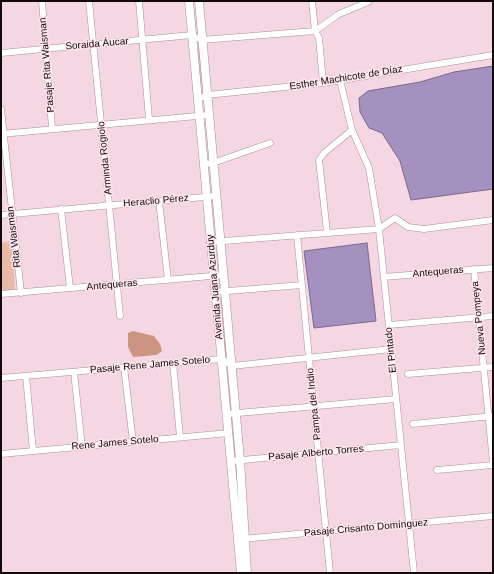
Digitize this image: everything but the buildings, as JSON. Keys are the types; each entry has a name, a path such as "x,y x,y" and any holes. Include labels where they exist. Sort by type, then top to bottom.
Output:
{"main road":[{"name":"Avenida Juana Azurduy","path":"189,1 199,99 204,115 209,163 216,196 221,240 219,276"},
{"name":"Avenida Juana Azurduy","path":"199,1 201,40 207,95 204,115"},
{"name":"Avenida Juana Azurduy","path":"209,163 207,197 211,242 219,276 232,366 236,413 236,460 242,539 247,573"},
{"name":"Avenida Juana Azurduy","path":"221,292 222,359 229,433 236,460"},
{"name":"Avenida Juana Azurduy","path":"242,539 242,573"}],"street":[{"name":"Pasaje Rita Waisman","path":"42,1 52,128"},
{"name":"Arminda Rogiolo","path":"89,1 120,316"},
{"path":"139,1 150,119"},
{"path":"312,1 315,31 319,38 324,83"},
{"path":"192,35 201,40 315,31 340,14 368,2"},
{"name":"Soraida Áucar","path":"1,53 192,35"},
{"name":"Esther Machicote de Díaz","path":"199,99 207,95 324,83 493,54"},
{"name":"El Pintado","path":"340,80 352,130 369,168 379,229 413,573"},
{"name":"Rita Waisman","path":"1,109 2,134 21,293"},
{"path":"2,134 52,128 204,115"},
{"path":"327,232 319,160 324,153 352,130"},
{"path":"209,163 270,143"},
{"name":"Heraclio Pérez","path":"1,214 216,196"},
{"path":"159,201 168,280"},
{"path":"61,209 70,288"},
{"path":"211,242 221,240 379,229 395,218 408,227 424,229 493,220"},
{"name":"Pampa del Indio","path":"297,235 315,406 330,573"},
{"name":"Antequeras","path":"384,278 493,268"},
{"name":"Nueva Pompeya","path":"474,269 484,367 491,417 493,462"},
{"name":"Antequeras","path":"1,294 219,276"},
{"path":"221,292 302,285"},
{"path":"389,325 493,316"},
{"path":"232,366 309,359 391,349"},
{"name":"Pasaje Rene James Sotelo","path":"1,378 222,359 232,366"},
{"path":"173,363 180,438"},
{"path":"408,374 493,366"},
{"path":"124,367 133,442"},
{"path":"74,372 82,446"},
{"path":"26,376 33,451"},
{"path":"227,414 396,398"},
{"path":"413,424 491,417"},
{"name":"Rene James Sotelo","path":"1,454 229,433"},
{"name":"Pasaje Alberto Torres","path":"236,460 401,445"},
{"path":"437,470 493,465"},
{"name":"Pasaje Crisanto Domínguez","path":"242,539 493,516"}],"shaded area":[{"path":"197,48 200,48 203,85 200,85"},
{"path":"493,66 493,189 411,200 400,161 382,133 369,128 360,112 359,98 368,91 420,82 454,72"},
{"path":"12,241 15,288 14,290 1,291 1,243"},
{"path":"367,243 376,321 314,328 304,251"},
{"path":"222,301 227,356 225,356 220,302"},
{"path":"133,331 154,336 160,344 162,351 156,355 133,357 128,347 128,333"}]}
